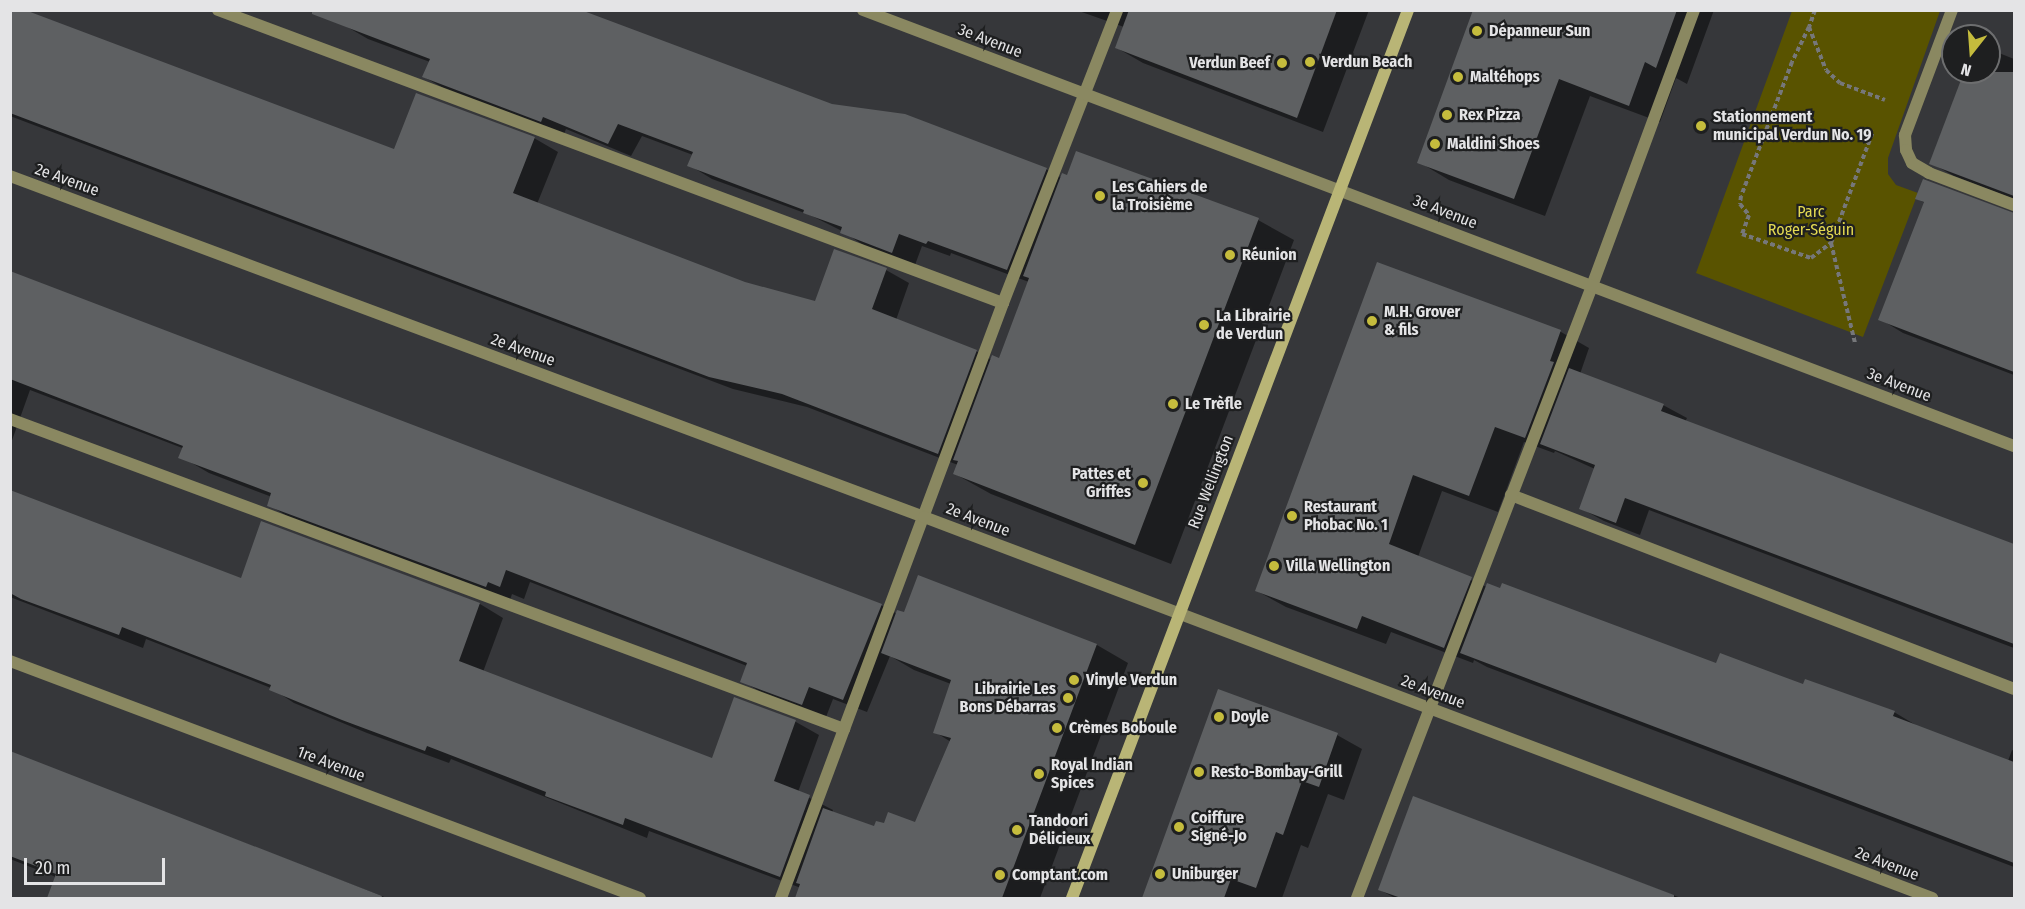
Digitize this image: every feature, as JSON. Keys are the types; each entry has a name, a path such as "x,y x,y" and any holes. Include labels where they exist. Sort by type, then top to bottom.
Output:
{"main road":[{"name":"Rue Wellington","path":"1072,898 1342,190 1408,10"}],"street":[{"path":"218,10 1003,303"},
{"name":"3e Avenue","path":"862,10 2014,446"},
{"path":"781,898 1003,303 1117,10"},
{"path":"1357,898 1592,286 1694,10"},
{"path":"1952,10 1905,135 1906,150 1912,163 1929,173 2014,205"},
{"name":"2e Avenue","path":"10,176 924,517 1932,898"},
{"path":"10,418 844,729"},
{"path":"1511,495 2014,689"},
{"name":"1re Avenue","path":"10,661 640,898"}],"path":[{"path":"1815,10 1792,62 1741,196 1740,204 1749,215 1742,234 1811,258 1831,243 1876,122"},
{"path":"1809,27 1826,70 1833,78 1914,111"},
{"path":"1881,111 1885,100"},
{"path":"1831,243 1855,342"}],"green space":[{"name":"Parc Roger-Séguin","path":"1792,11 1940,11 1888,158 1888,174 1896,185 1918,193 1863,337 1696,273"}],"building":[{"path":"10,10 25,10 394,149 416,93 535,137 513,193 745,282 815,301 834,249 887,268 872,309 977,350 938,454 782,394 709,377 10,113"},
{"path":"312,10 581,10 832,104 905,114 1047,168 1007,270 928,241 926,244 899,234 892,253 840,233 842,227 803,213 804,210 687,166 693,152 618,124 608,144 543,117 541,122 422,77 430,59 312,14"},
{"path":"1129,10 1337,10 1297,118 1115,48"},
{"path":"1473,10 1677,10 1656,68 1645,62 1629,106 1559,79 1514,199 1417,163"},
{"path":"2001,72 2014,72 2014,196 1929,164 1959,84 2001,84"},
{"path":"1076,151 1259,218 1135,545 953,474 958,461 953,460 992,355 999,358 1029,278 1023,276 1062,173 1067,175"},
{"path":"1923,179 2014,213 2014,372 1878,320 1924,202 1915,199"},
{"path":"1377,262 1561,330 1550,361 1554,362 1525,438 1495,427 1469,496 1413,475 1389,544 1472,577 1444,648 1362,616 1357,629 1255,591"},
{"path":"10,271 882,604 843,700 809,687 802,705 740,682 747,663 506,570 500,587 488,582 486,587 267,506 271,493 178,458 183,446 10,379"},
{"path":"1569,368 1664,404 1661,411 2014,544 2014,644 1625,498 1616,523 1579,509 1595,465 1540,444"},
{"path":"10,490 241,578 261,521 480,603 459,661 712,758 734,697 796,720 774,781 810,795 780,877 625,818 623,825 545,796 546,792 427,746 425,751 342,720 269,690 271,685 122,627 119,635 21,599 10,593"},
{"path":"918,575 1097,644 1002,898 795,898 800,884 796,883 823,808 874,826 876,821 884,823 888,812 915,822 951,738 933,733 951,680 881,653 897,610 904,612"},
{"path":"1487,583 1500,588 1502,583 1716,663 1720,653 1803,684 1805,679 1895,711 1893,716 2014,762 2014,863 1460,653"},
{"path":"1218,689 1338,733 1319,787 1302,781 1283,835 1276,832 1256,888 1231,879 1224,898 1142,898"},
{"path":"10,751 382,896 381,898 47,898 56,874 10,856"},
{"path":"1413,796 1674,895 1674,898 1401,898 1378,890"}],"place":[{"name":"Dépanneur Sun","path":"1477,31"},
{"name":"Verdun Beach","path":"1310,62"},
{"name":"Verdun Beef","path":"1282,63"},
{"name":"Maltéhops","path":"1458,77"},
{"name":"Rex Pizza","path":"1447,115"},
{"name":"Stationnement municipal Verdun No. 19","path":"1701,126"},
{"name":"Maldini Shoes","path":"1435,144"},
{"name":"Les Cahiers de la Troisième","path":"1100,196"},
{"name":"Réunion","path":"1230,255"},
{"name":"M.H. Grover & fils","path":"1372,321"},
{"name":"La Librairie de Verdun","path":"1204,325"},
{"name":"Le Trèfle","path":"1173,404"},
{"name":"Pattes et Griffes","path":"1143,483"},
{"name":"Restaurant Phobac No. 1","path":"1292,516"},
{"name":"Villa Wellington","path":"1274,566"},
{"name":"Vinyle Verdun","path":"1074,680"},
{"name":"Librairie Les Bons Débarras","path":"1068,698"},
{"name":"Doyle","path":"1219,717"},
{"name":"Crèmes Boboule","path":"1057,728"},
{"name":"Resto-Bombay-Grill","path":"1199,772"},
{"name":"Royal Indian Spices","path":"1039,774"},
{"name":"Coiffure Signé-Jo","path":"1179,827"},
{"name":"Tandoori Délicieux","path":"1017,830"},
{"name":"Uniburger","path":"1160,874"},
{"name":"Comptant.com","path":"1000,875"}]}
